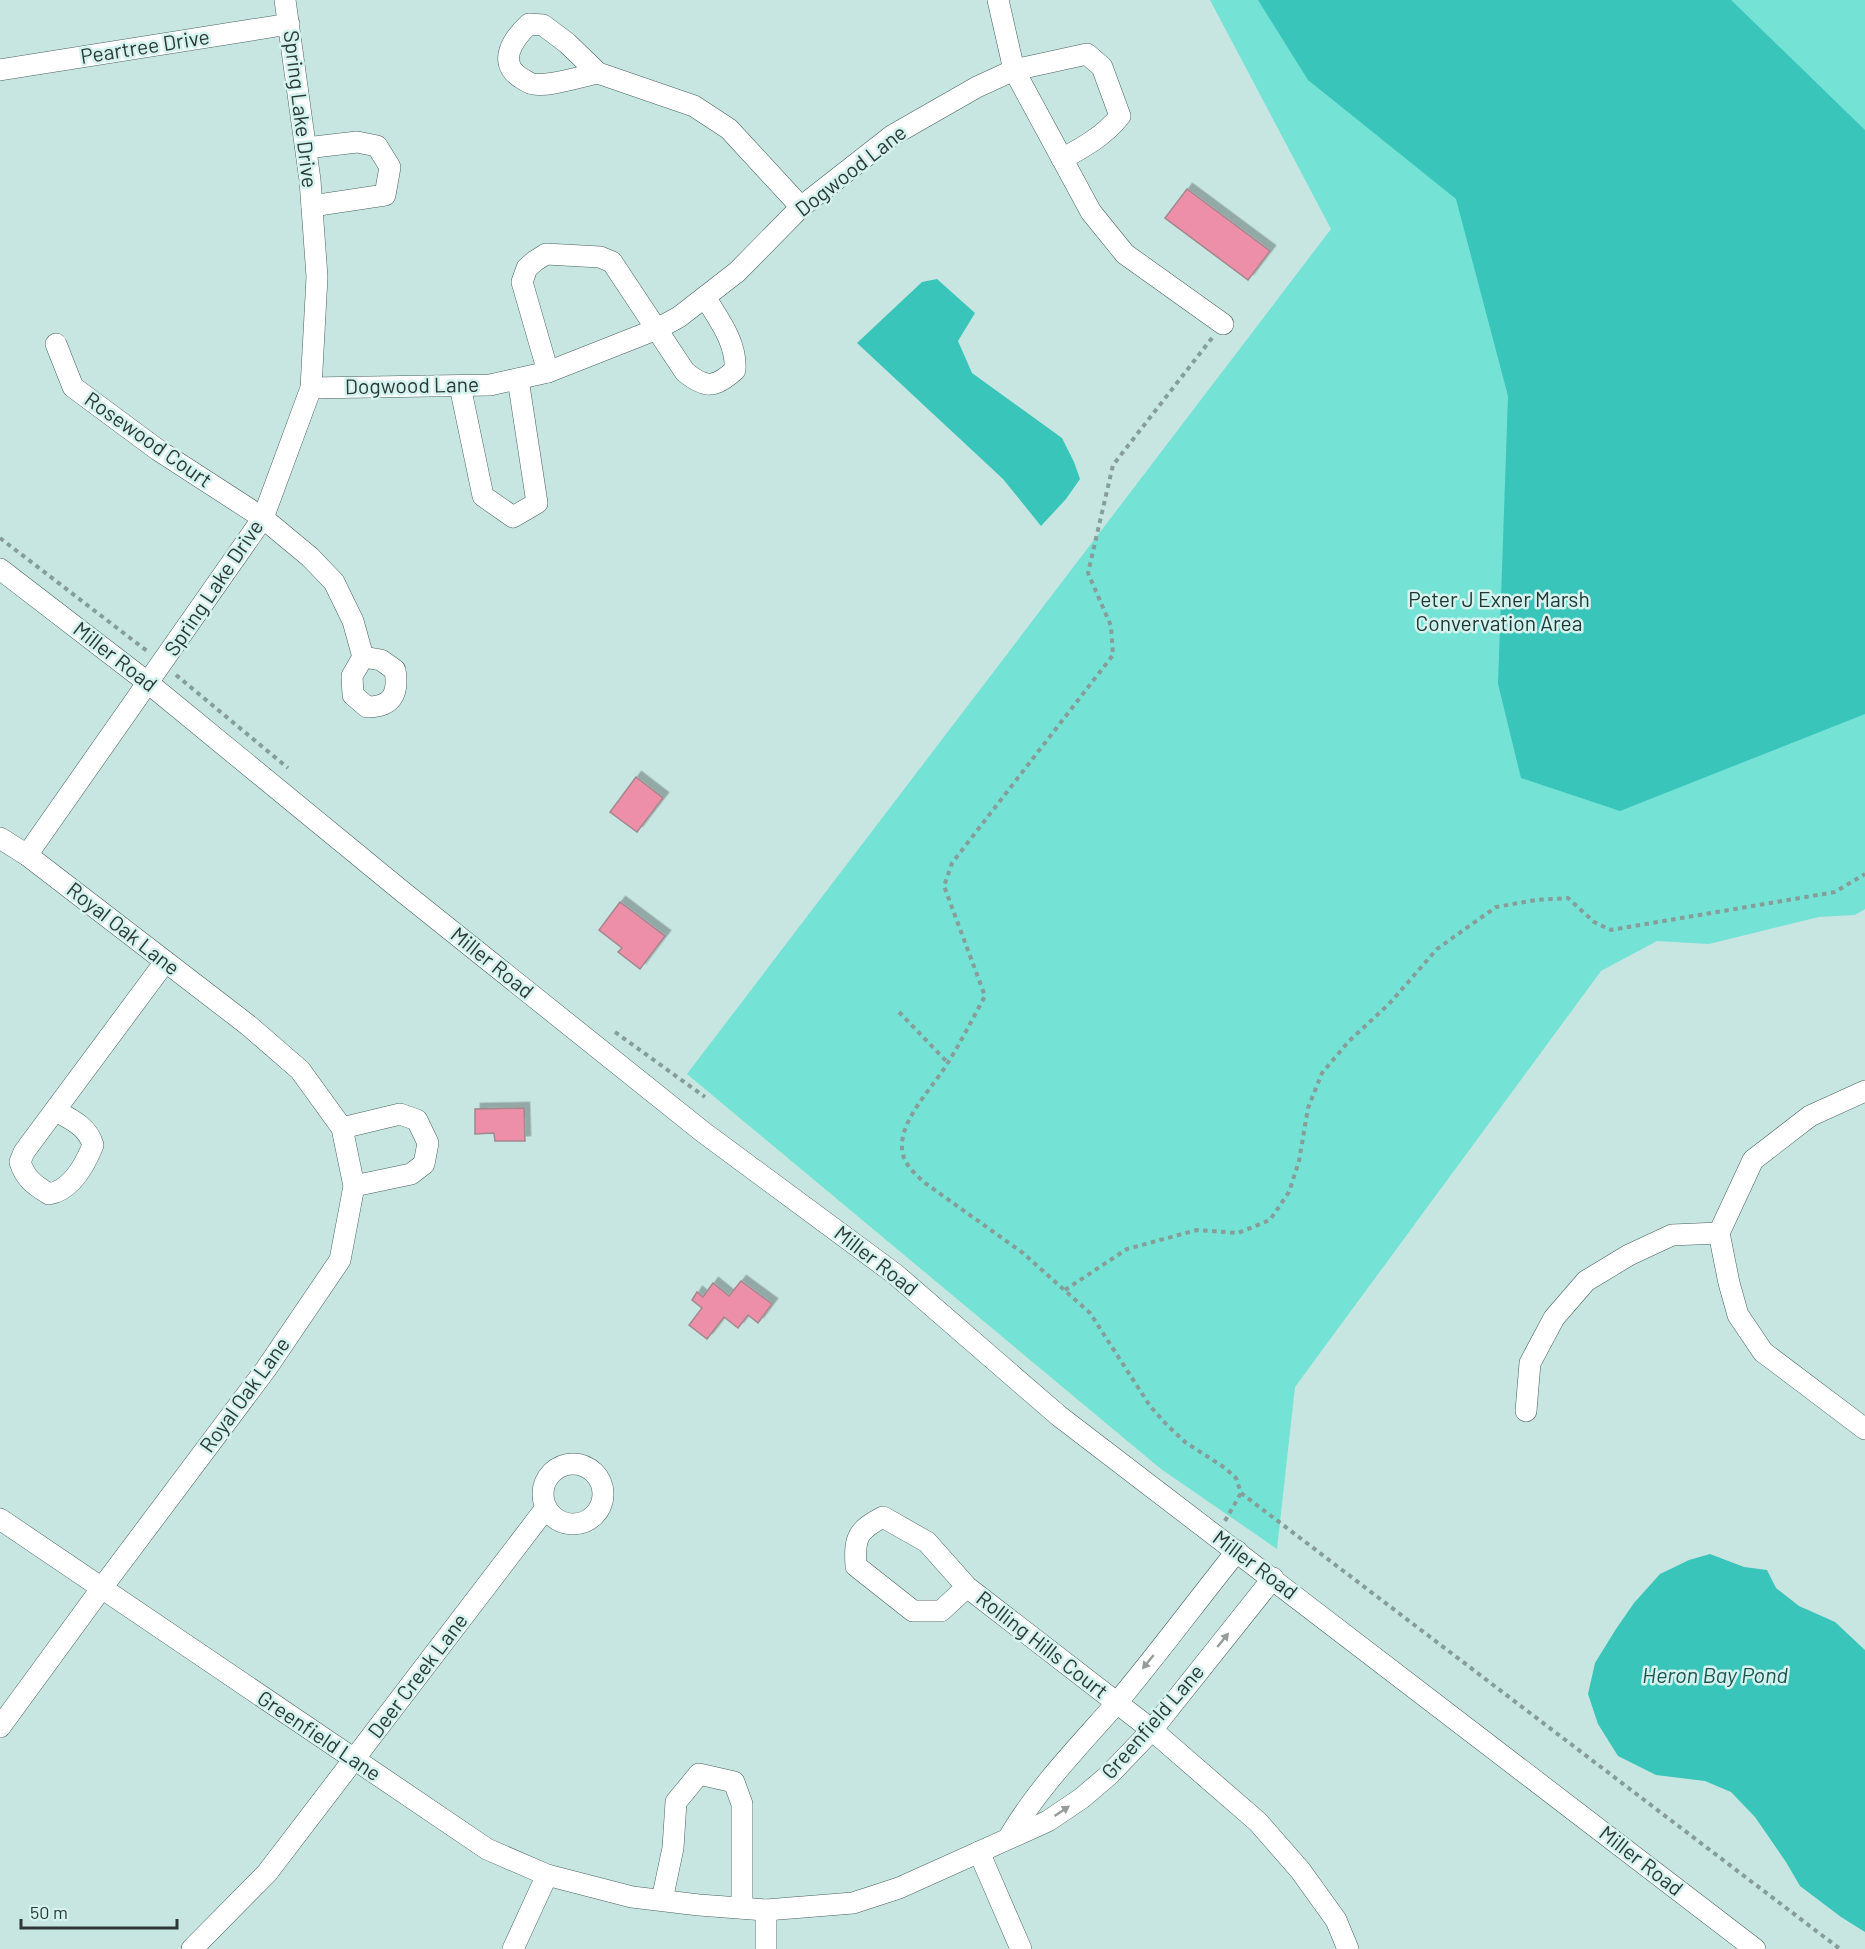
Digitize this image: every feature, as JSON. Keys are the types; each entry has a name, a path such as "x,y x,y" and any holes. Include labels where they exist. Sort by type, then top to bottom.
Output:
{"street":[{"name":"Spring Lake Drive","path":"27,855 262,518 311,388 317,277 306,148 285,0"},
{"path":"998,0 1014,70 1091,212 1125,254 1223,324"},
{"name":"Peartree Drive","path":"0,70 289,24"},
{"name":"Dogwood Lane","path":"311,388 490,385 548,372 657,328 679,318 737,272 801,207 893,135 976,87 1014,70 1087,54 1102,67 1120,116 1108,130 1086,146 1062,159"},
{"path":"598,73 694,106 729,129 801,207"},
{"path":"306,148 357,142 377,146 390,167 385,195 312,206"},
{"path":"548,372 522,282 527,268 546,254 600,257 612,262 685,372 696,381 711,385 721,382 735,370 736,357 732,344 705,297"},
{"name":"Rosewood Court","path":"56,344 73,387 158,450 262,518 310,557 333,582 353,621 363,657"},
{"path":"460,386 483,496 513,517 537,503 518,379"},
{"name":"Miller Road","path":"0,569 147,682 403,892 703,1132 895,1274 1059,1416 1755,1949"},
{"name":"Royal Oak Lane","path":"0,838 27,855 248,1025 300,1070 342,1128 354,1186 340,1260 266,1369 0,1727"},
{"path":"56,1111 165,962"},
{"path":"1865,1091 1810,1116 1753,1160 1719,1233 1738,1315 1763,1352 1865,1429"},
{"path":"342,1128 400,1114 417,1120 428,1143 424,1164 411,1174 354,1186"},
{"path":"1526,1411 1530,1363 1554,1318 1586,1281 1629,1255 1672,1235 1719,1233"},
{"name":"Deer Creek Lane","path":"192,1949 267,1873 546,1508"},
{"name":"Rolling Hills Court","path":"967,1587 941,1611 913,1611 856,1566 855,1546 864,1527 883,1517 927,1542 967,1587 1152,1730 1258,1822 1300,1870 1336,1920 1348,1949"},
{"name":"Greenfield Lane","path":"0,1519 487,1849 547,1875 632,1897 766,1910 853,1903 900,1888 1048,1821 1082,1798 1109,1775 1152,1730 1273,1578"},
{"name":"Greenfield Lane","path":"1009,1837 1048,1781 1116,1702 1237,1551"},
{"path":"662,1900 673,1848 676,1802 699,1774 734,1782 742,1804 742,1908"},
{"path":"979,1852 1021,1949"},
{"path":"513,1949 547,1875"},
{"path":"766,1910 766,1949"}],"path":[{"path":"1223,324 1113,465 1088,573 1110,626 1113,655 952,863 944,886 985,996 948,1063 910,1118 904,1132 902,1146 908,1165 925,1183 1023,1253 1090,1312 1150,1406 1185,1442 1225,1468 1236,1478 1241,1493 1840,1949"},
{"path":"1065,1290 1127,1249 1197,1230 1238,1233 1270,1220 1289,1192 1299,1161 1308,1108 1322,1073 1349,1041 1389,1004 1437,949 1496,907 1536,900 1568,898 1594,922 1611,930 1835,892 1865,874"},
{"path":"899,1012 948,1063"},
{"path":"1217,1536 1241,1493"}],"green space":[{"name":"Peter J Exner Marsh Convervation Area","path":"1210,0 1865,0 1865,909 1855,915 1819,917 1709,944 1657,941 1601,971 1295,1387 1277,1549 1161,1469 687,1074 1331,229"}],"water":[{"path":"1258,0 1731,0 1865,130 1865,714 1620,811 1521,778 1498,684 1508,396 1456,199 1308,80"},
{"path":"937,279 975,313 958,341 972,373 1062,438 1074,462 1080,479 1066,499 1041,526 1003,479 857,343 922,282"},
{"name":"Heron Bay Pond","path":"1710,1554 1744,1567 1767,1570 1776,1588 1799,1606 1835,1622 1865,1650 1865,1932 1800,1886 1755,1817 1731,1792 1705,1781 1656,1775 1618,1756 1598,1724 1588,1694 1595,1663 1616,1629 1634,1603 1660,1574 1689,1560"}],"building":[{"path":"1187,189 1270,251 1248,280 1165,218"},
{"path":"636,777 663,798 637,832 610,812"},
{"path":"620,902 665,936 640,969 618,952 622,948 599,930"},
{"path":"524,1108 525,1141 495,1141 494,1133 475,1134 475,1109"},
{"path":"741,1281 772,1304 758,1323 748,1315 738,1328 724,1317 707,1339 689,1325 702,1308 692,1300 697,1292 703,1297 713,1283 729,1296"}]}
